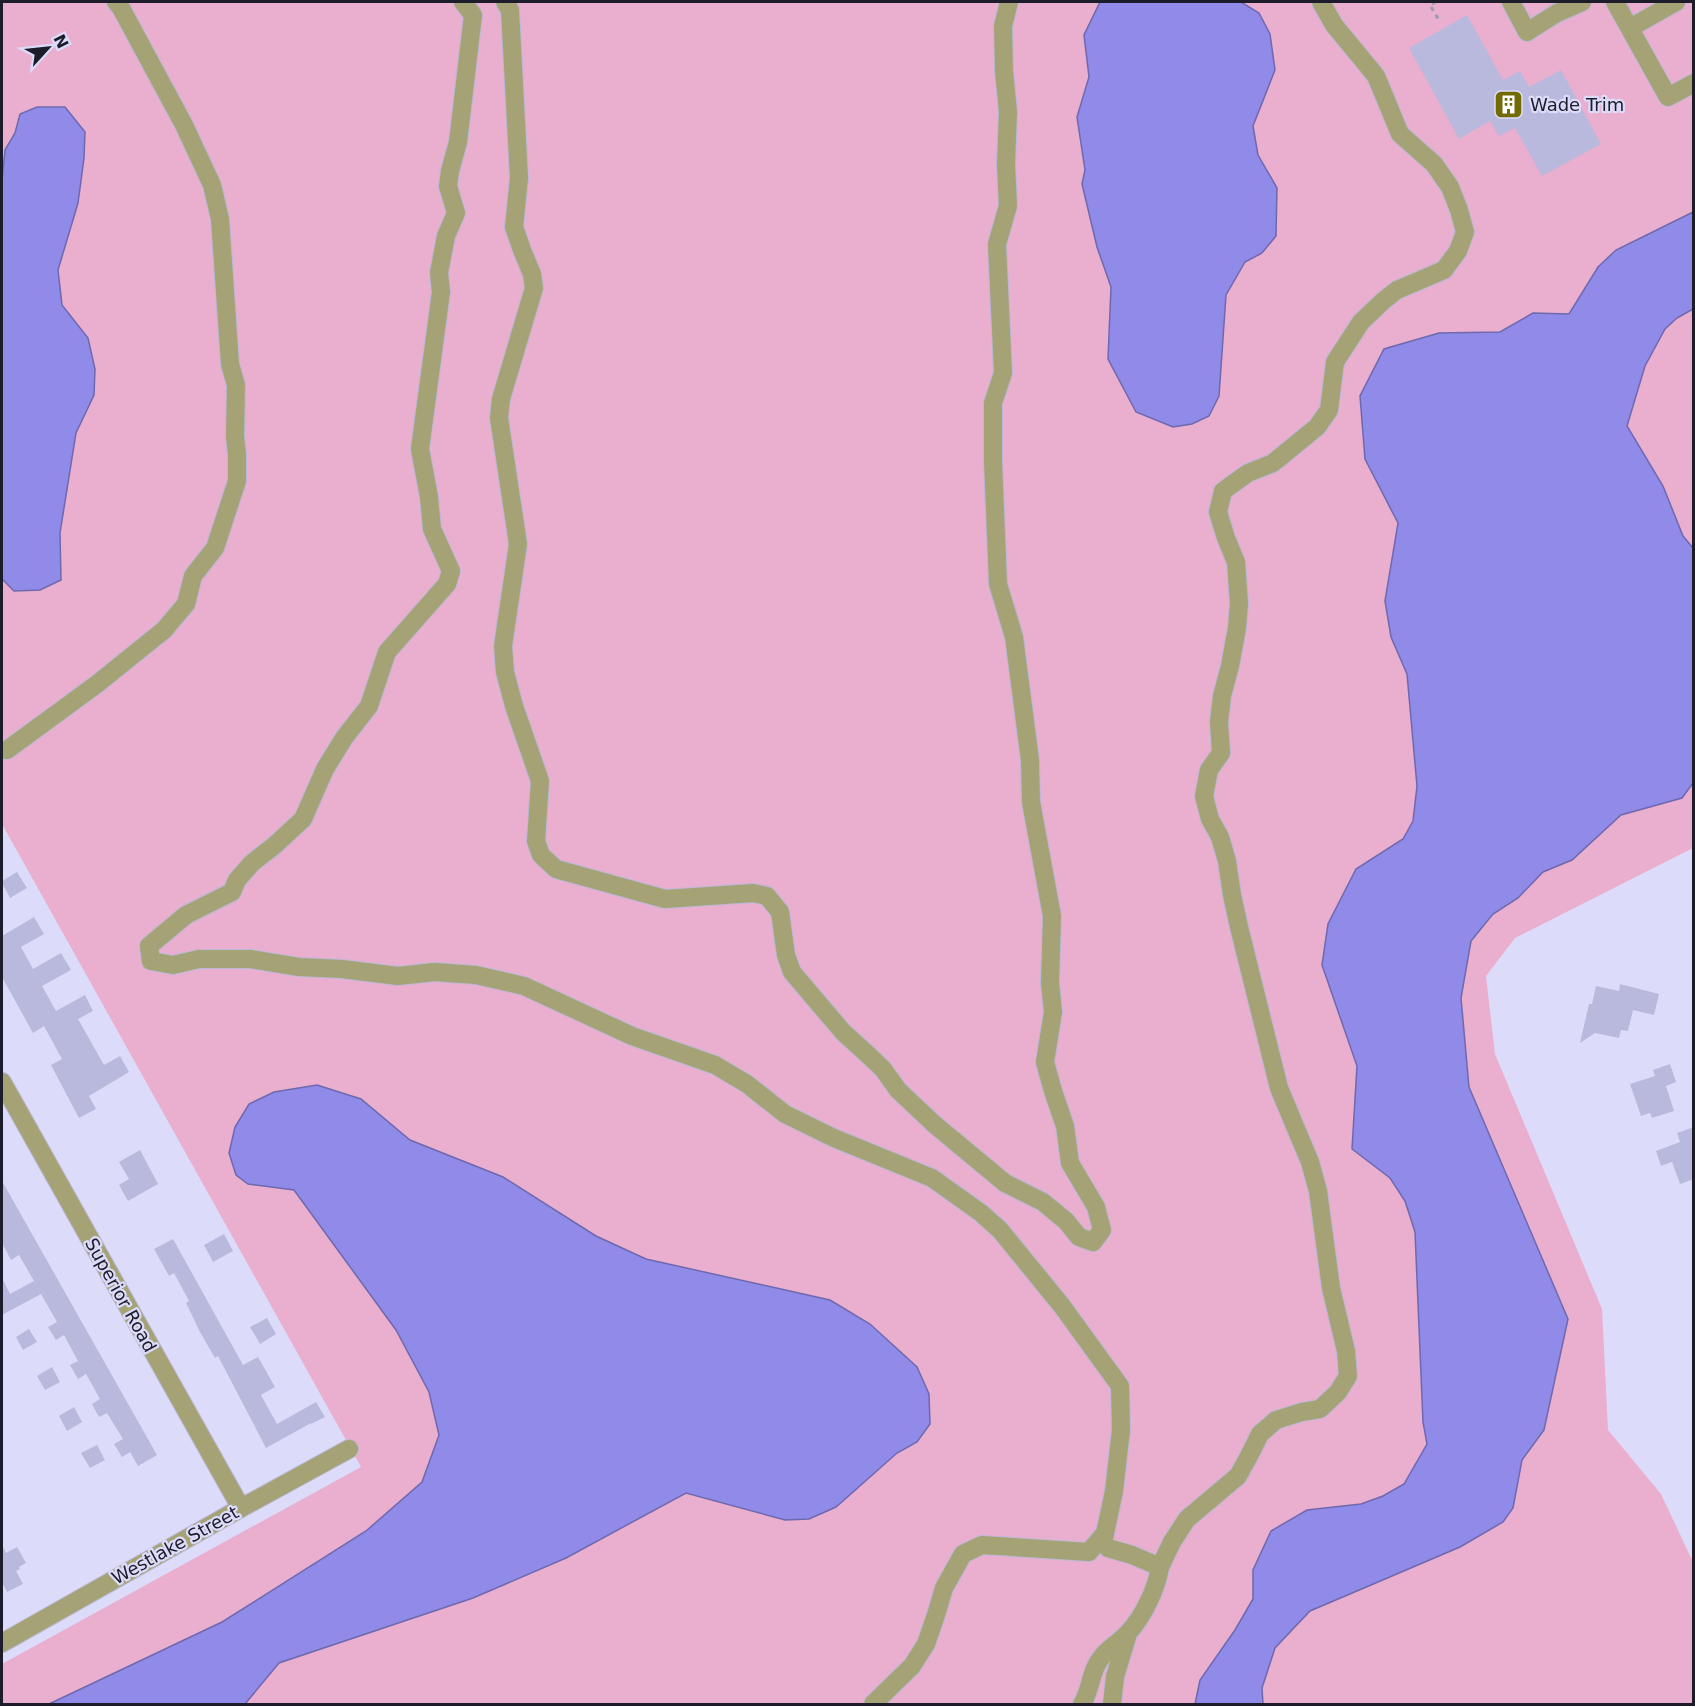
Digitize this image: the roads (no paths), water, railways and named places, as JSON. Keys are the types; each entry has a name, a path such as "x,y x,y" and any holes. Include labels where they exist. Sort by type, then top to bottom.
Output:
{"street":[{"path":"7,750 97,684 164,630 186,604 193,576 215,548 237,481 236,385 230,364 220,219 212,185 178,115 116,2"},
{"path":"464,2 473,15 458,142 448,186 456,213 446,236 440,273 441,292 420,449 432,529 452,571 447,584 387,652 369,706 344,738 325,769 303,819 275,845 252,862 237,880 232,892 186,915 149,946 151,961 173,965 199,959 250,959 299,967 342,969 398,976 435,972 476,975 524,986 632,1036 715,1065 747,1084 785,1114 834,1138 932,1178 1000,1230 1062,1306 1120,1386 1121,1430 1114,1491 1103,1544 1108,1548 1160,1567"},
{"path":"505,2 510,10 519,178 514,227 532,274 534,288 501,399 500,418 518,544 503,646 505,672 513,706 540,781 536,841 541,855 556,869 665,899 753,893 767,896 780,912 786,955 792,972 843,1032 934,1124 1005,1183 1043,1202 1066,1221 1079,1237 1093,1242 1102,1230 1096,1207 1070,1163 1065,1126 1045,1062 1053,1012 1050,983 1052,916 1030,802 1030,759 1014,637 998,584 993,403 1003,373 996,244 1008,206 1006,164 1008,112 1003,26 1009,2"},
{"path":"1082,1704 1101,1657 1129,1632 1139,1618 1172,1542 1187,1519 1238,1476 1260,1434 1276,1420 1320,1409 1338,1392 1348,1376 1346,1351 1331,1288 1318,1191 1310,1162 1279,1088 1239,927 1227,861 1220,837 1210,819 1204,796 1209,770 1221,753 1219,722 1222,696 1237,628 1239,603 1236,562 1218,512 1222,491 1248,473 1273,464 1317,427 1329,410 1335,362 1361,322 1397,290 1444,270 1458,251 1464,232 1459,210 1450,188 1434,164 1400,134 1376,76 1334,25 1321,2"},
{"path":"1511,2 1527,32 1557,13 1582,2"},
{"path":"1615,2 1668,97 1694,83"},
{"path":"1630,28 1676,2"},
{"name":"Superior Road","path":"2,1082 241,1508"},
{"name":"Westlake Street","path":"2,1643 349,1449"},
{"path":"873,1704 912,1666 926,1644 944,1588 963,1554 982,1545 1089,1552 1105,1533"},
{"path":"1112,1704 1115,1677 1129,1632"}],"place":[{"name":"Wade Trim","path":"1509,104"}]}
